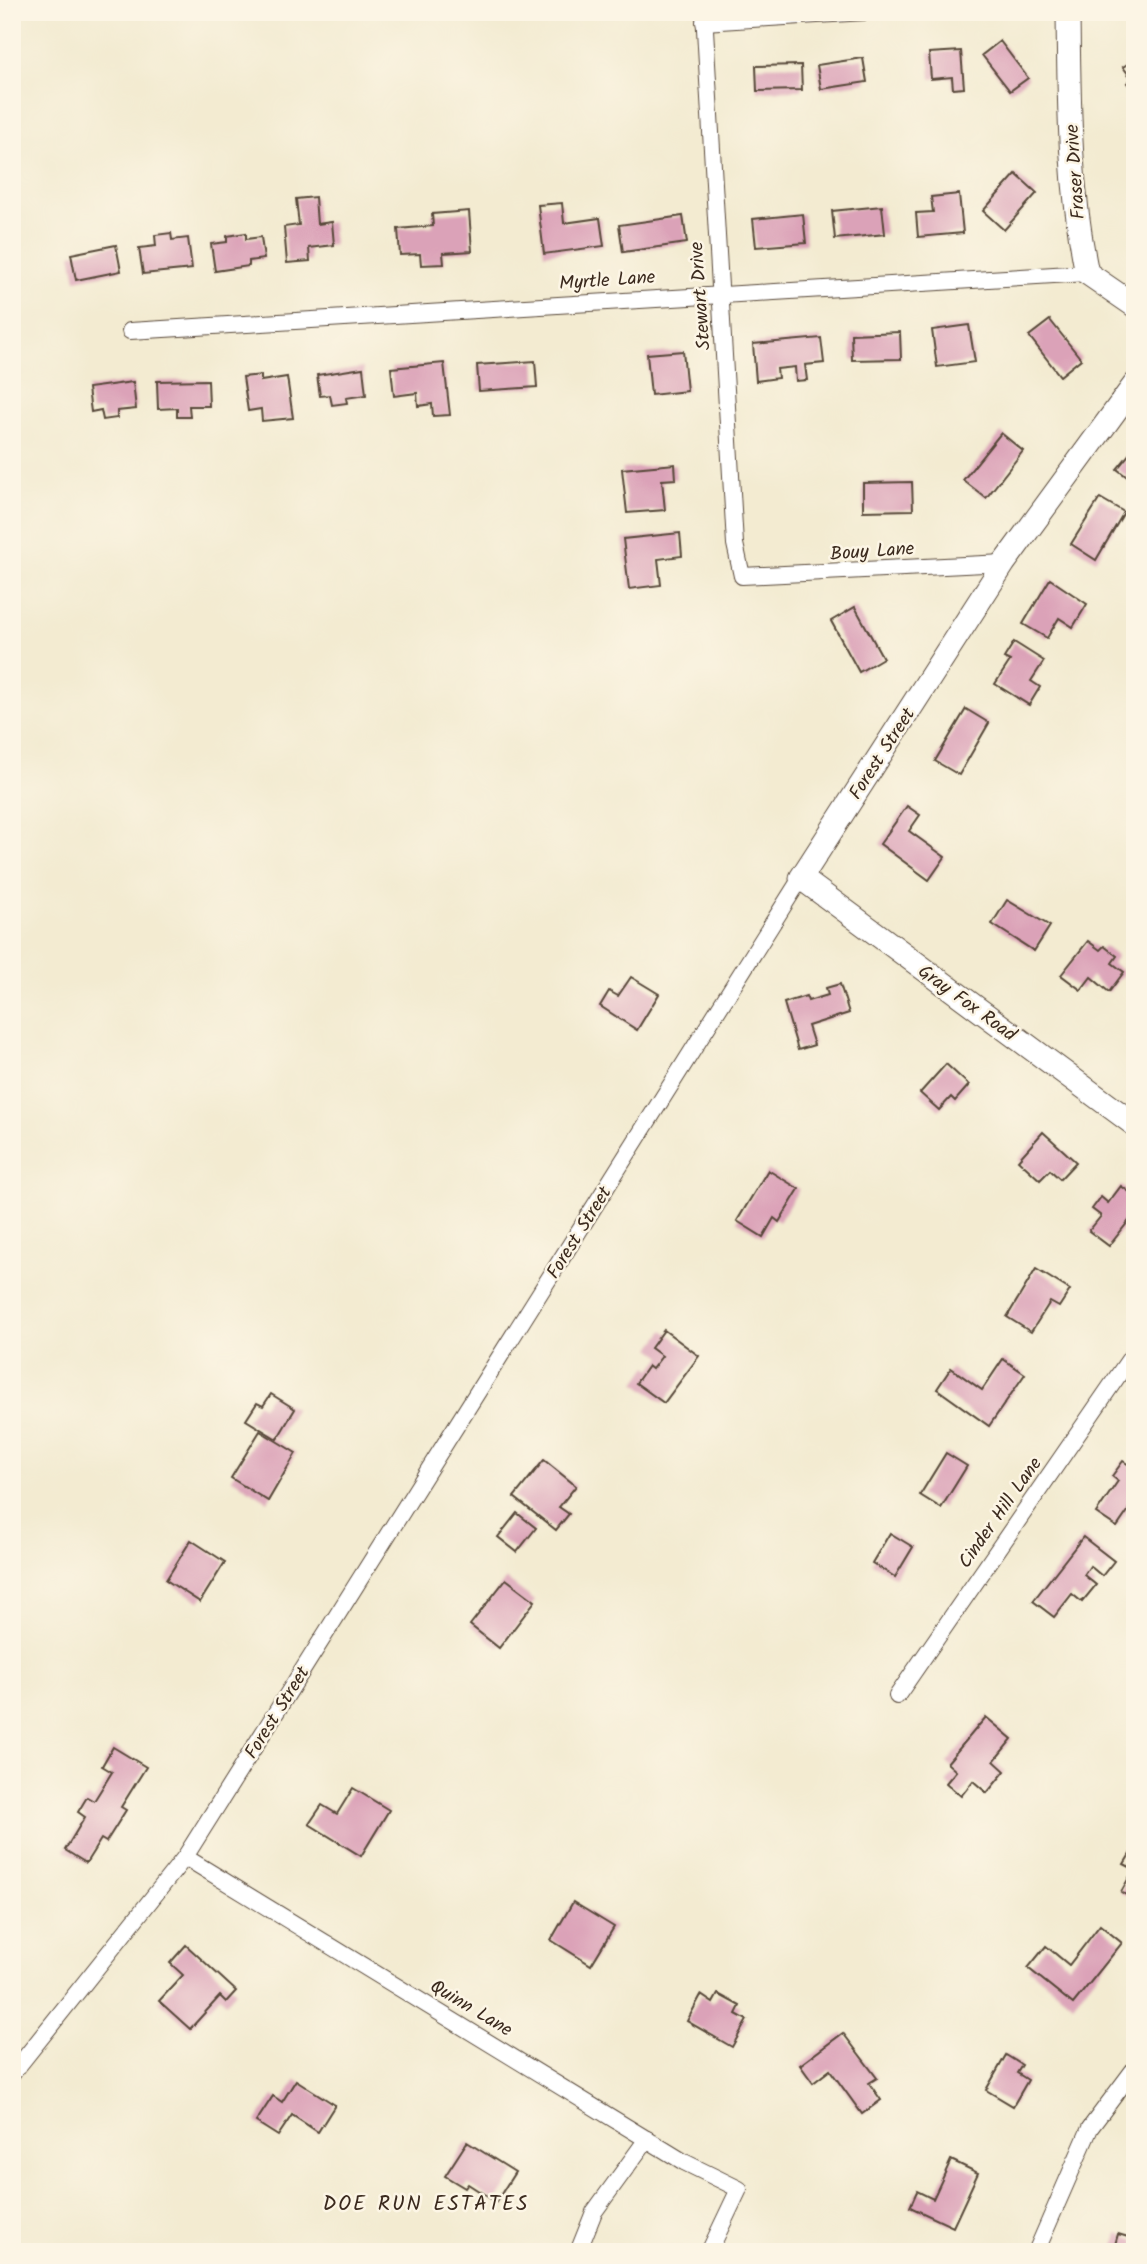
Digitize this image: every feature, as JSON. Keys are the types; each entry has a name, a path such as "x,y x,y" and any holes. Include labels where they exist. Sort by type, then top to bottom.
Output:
{"street":[{"path":"704,17 865,12"},
{"name":"Fraser Drive","path":"1068,12 1071,158 1076,218 1087,273"},
{"name":"Stewart Drive","path":"704,17 736,544 742,576"},
{"path":"1087,273 1135,306"},
{"name":"Myrtle Lane","path":"130,331 719,293 1087,273"},
{"name":"Forest Street","path":"12,2074 185,1857 801,878 1003,563 1135,384"},
{"name":"Bouy Lane","path":"742,576 1003,563"},
{"name":"Gray Fox Road","path":"801,878 1135,1125"},
{"name":"Cinder Hill Lane","path":"897,1696 1135,1351"},
{"name":"Quinn Lane","path":"185,1857 647,2139 739,2189 709,2252"},
{"path":"1036,2252 1090,2128 1135,2068"},
{"path":"578,2252 594,2212 647,2139"}],"building":[{"path":"1000,41 1028,78 1010,91 982,55"},
{"path":"961,51 964,88 953,89 952,77 931,79 929,53"},
{"path":"863,58 867,82 821,89 817,65"},
{"path":"1135,59 1135,93 1127,83 1132,79 1123,67"},
{"path":"801,65 802,90 757,91 756,66"},
{"path":"1016,174 1037,193 1004,230 983,211"},
{"path":"959,194 963,233 918,237 916,213 933,212 931,197"},
{"path":"315,197 317,224 332,222 334,245 309,248 310,261 287,263 284,227 299,225 296,199"},
{"path":"562,203 564,223 600,218 604,246 544,254 538,205"},
{"path":"882,206 885,234 835,239 832,211"},
{"path":"469,211 472,251 443,253 444,264 421,265 420,254 400,255 398,229 433,226 432,214"},
{"path":"803,214 806,243 756,247 753,219"},
{"path":"683,216 687,243 623,252 619,225"},
{"path":"171,233 172,240 188,238 192,269 143,274 139,248 156,246 155,235"},
{"path":"246,233 246,239 261,237 264,259 249,261 249,266 215,271 211,244 227,242 227,236"},
{"path":"116,245 121,271 76,280 71,254"},
{"path":"1050,320 1081,359 1060,376 1029,336"},
{"path":"969,325 975,362 937,367 932,330"},
{"path":"900,332 901,359 852,360 851,334"},
{"path":"821,338 824,363 805,365 807,380 796,381 795,367 777,369 778,378 756,381 753,344"},
{"path":"683,351 687,391 651,395 647,354"},
{"path":"535,361 537,387 479,391 477,365"},
{"path":"444,363 450,415 433,416 432,404 418,406 417,393 394,396 391,368"},
{"path":"363,368 366,395 346,398 347,403 332,405 330,395 320,396 317,375"},
{"path":"261,375 261,381 287,377 293,418 262,421 261,409 248,411 243,377"},
{"path":"208,380 209,406 189,406 190,417 177,417 177,408 158,409 157,381"},
{"path":"133,382 136,409 117,411 117,418 103,420 101,410 91,412 88,388"},
{"path":"1001,433 1023,451 986,498 963,480"},
{"path":"1135,447 1135,483 1117,469"},
{"path":"675,464 676,479 662,480 665,510 627,513 622,469"},
{"path":"912,482 913,510 863,511 863,483"},
{"path":"1100,498 1124,512 1096,560 1071,544"},
{"path":"680,533 682,556 658,559 661,585 629,589 623,539"},
{"path":"1050,579 1087,604 1073,627 1059,618 1047,638 1023,624"},
{"path":"855,607 883,658 859,672 831,621"},
{"path":"1014,642 1044,661 1031,681 1040,687 1029,705 995,684 1010,661 1004,658"},
{"path":"966,709 989,723 959,775 935,761"},
{"path":"907,806 920,815 909,831 945,857 929,880 880,844"},
{"path":"1007,900 1050,926 1034,951 992,924"},
{"path":"1088,941 1100,950 1104,946 1117,956 1112,963 1124,972 1109,992 1091,977 1081,990 1061,975"},
{"path":"631,977 659,994 637,1030 600,1006 609,991 618,996"},
{"path":"840,984 849,1013 808,1026 814,1045 798,1050 784,1003 806,996 808,1001 828,995 826,988"},
{"path":"946,1064 969,1085 955,1101 951,1097 939,1110 920,1093"},
{"path":"1043,1132 1076,1162 1060,1179 1050,1170 1040,1180 1018,1160"},
{"path":"768,1170 799,1189 779,1222 774,1218 763,1237 737,1221"},
{"path":"1121,1186 1135,1196 1135,1213 1109,1246 1089,1231 1101,1216 1092,1209 1101,1197 1108,1203"},
{"path":"1036,1269 1070,1290 1059,1307 1050,1302 1031,1332 1007,1317"},
{"path":"664,1330 699,1356 664,1403 636,1383 648,1366 652,1369 662,1356 651,1348"},
{"path":"1003,1359 1025,1374 989,1426 937,1389 951,1368 982,1390"},
{"path":"271,1394 295,1409 277,1439 246,1420 257,1403 263,1406"},
{"path":"260,1431 296,1453 268,1501 231,1478"},
{"path":"946,1453 967,1466 941,1508 920,1495"},
{"path":"544,1460 576,1486 559,1507 569,1514 556,1530 514,1497"},
{"path":"1123,1461 1135,1469 1135,1501 1117,1527 1096,1513 1118,1481 1112,1476"},
{"path":"517,1513 536,1528 517,1552 498,1537"},
{"path":"890,1533 913,1547 895,1577 872,1563"},
{"path":"1083,1537 1114,1561 1102,1576 1090,1566 1084,1575 1096,1585 1082,1602 1072,1594 1054,1617 1033,1601"},
{"path":"191,1540 225,1562 200,1602 166,1580"},
{"path":"506,1579 535,1601 499,1648 470,1625"},
{"path":"986,1717 1012,1739 994,1761 1005,1771 987,1793 973,1781 961,1796 946,1783 956,1771 947,1763"},
{"path":"113,1747 146,1767 121,1807 126,1810 106,1842 101,1839 86,1863 65,1850 85,1817 78,1812 87,1797 94,1801 112,1772 102,1766"},
{"path":"353,1788 389,1810 361,1856 309,1824 322,1805 337,1814"},
{"path":"1132,1851 1135,1852 1135,1900 1121,1892 1134,1869 1124,1864"},
{"path":"573,1902 614,1927 591,1965 551,1940"},
{"path":"1100,1925 1122,1943 1073,2004 1028,1968 1046,1946 1069,1965"},
{"path":"186,1945 236,1991 226,2002 220,1996 190,2029 159,2001 183,1975 170,1963"},
{"path":"718,1994 740,2006 736,2014 747,2020 732,2047 687,2021 701,1995 713,2003"},
{"path":"843,2033 877,2078 869,2083 881,2100 862,2114 830,2070 813,2083 800,2065"},
{"path":"1006,2055 1022,2065 1017,2073 1028,2080 1013,2106 986,2090"},
{"path":"296,2080 335,2105 318,2132 292,2115 278,2136 256,2122 273,2096 282,2102"},
{"path":"467,2142 515,2172 496,2202 468,2184 465,2188 445,2176"},
{"path":"951,2160 978,2173 953,2227 910,2207 917,2191 933,2199"},
{"path":"1118,2234 1135,2239 1135,2252 1113,2252"}],"district":[{"name":"DOE RUN ESTATES","path":"426,2203"}]}
